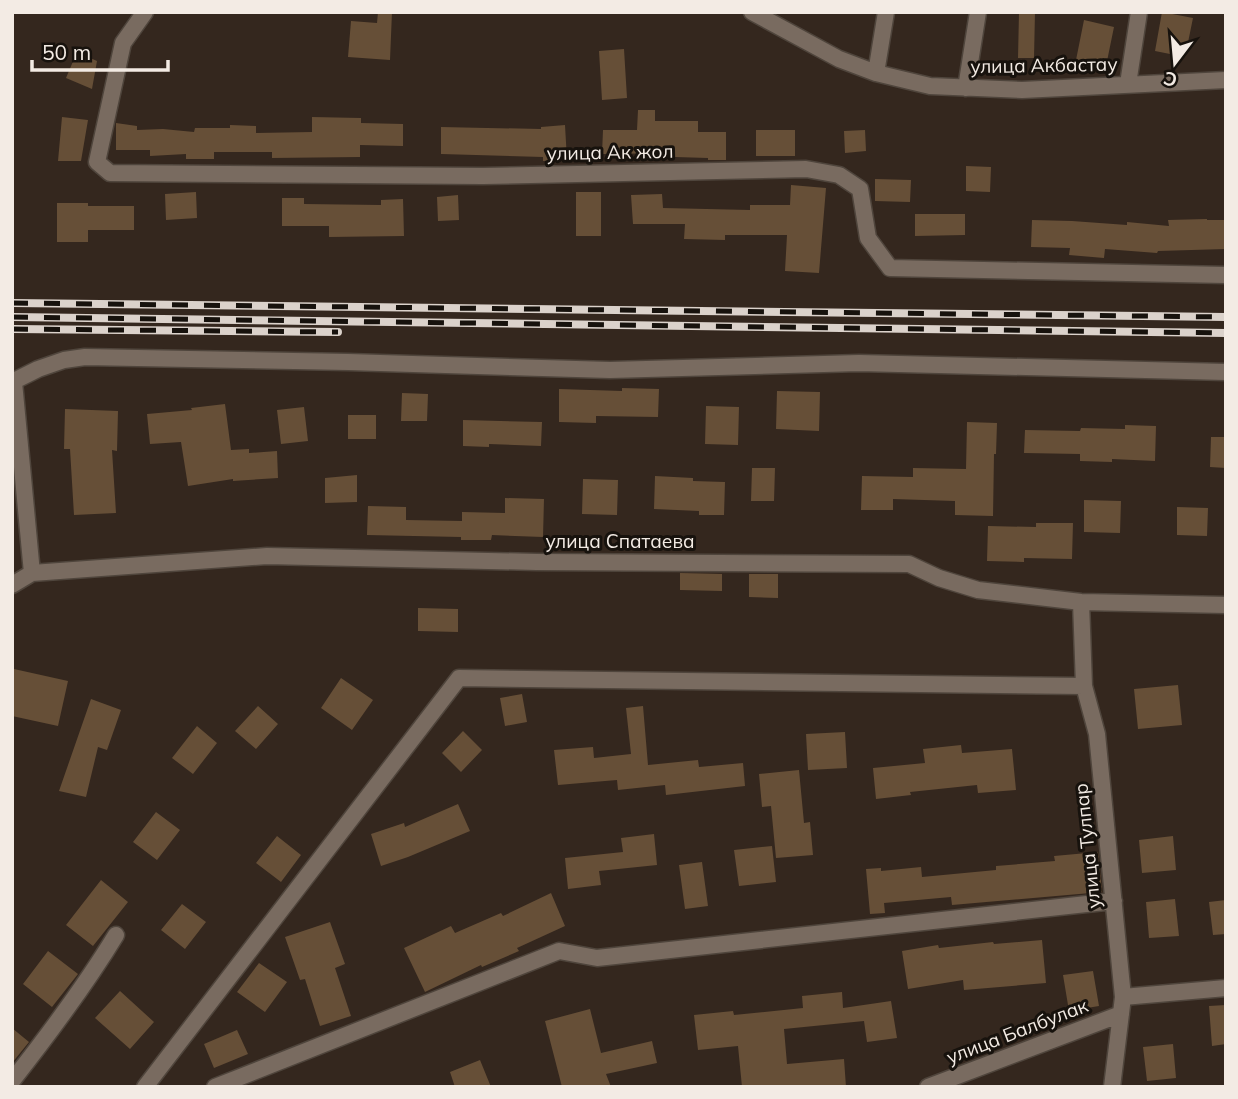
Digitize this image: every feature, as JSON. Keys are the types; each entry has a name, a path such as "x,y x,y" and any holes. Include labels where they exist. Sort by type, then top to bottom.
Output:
{"street":[{"name":"улица Ак жол","path":"145,12 123,43 97,162 110,173 483,176 806,169 839,175 860,189 868,238 890,268 1226,275"},
{"name":"улица Акбастау","path":"753,12 839,59 876,73 930,86 1022,90 1226,80"},
{"path":"876,73 886,12"},
{"path":"966,88 978,12"},
{"path":"1128,84 1139,12"},
{"path":"32,573 13,382 64,360 85,357 362,362 610,370 859,363 1226,372"},
{"name":"улица Спатаева","path":"12,585 32,573 267,556 537,562 909,564 939,578 978,590 1082,602 1226,605"},
{"name":"улица Тулпар","path":"1082,602 1084,687 1097,734 1122,1005 1112,1087"},
{"path":"145,1087 459,678 1084,687"},
{"path":"215,1087 559,951 597,958 1114,901"},
{"path":"12,1081 47,1037 116,935"},
{"name":"улица Балбулак","path":"928,1087 1122,1005 1226,988"}],"building":[{"path":"378,12 392,12 390,60 348,57 351,21 377,23"},
{"path":"1019,12 1035,12 1034,58 1018,58"},
{"path":"1162,12 1193,18 1185,57 1155,51"},
{"path":"1084,20 1114,27 1106,66 1076,60"},
{"path":"624,49 627,98 602,100 599,51"},
{"path":"77,52 97,61 92,89 66,78"},
{"path":"638,110 655,110 655,121 698,121 698,132 726,132 726,160 675,157 675,153 602,154 603,130 637,130"},
{"path":"62,117 88,120 81,161 58,161"},
{"path":"312,117 361,118 361,123 403,124 403,146 360,145 360,157 272,158 272,152 214,152 214,159 186,159 186,154 150,156 150,150 116,150 116,123 137,126 137,130 194,132 195,128 230,128 230,125 256,126 256,133 312,132"},
{"path":"565,125 567,160 543,161 543,157 441,154 441,127 541,129"},
{"path":"756,130 795,130 795,156 756,156"},
{"path":"865,130 866,151 845,153 844,131"},
{"path":"966,166 991,167 990,192 966,191"},
{"path":"875,179 911,180 910,202 875,201"},
{"path":"791,185 826,188 819,273 785,271 787,235 725,235 725,240 684,239 685,224 633,224 631,195 662,194 663,208 750,210 750,205 790,205"},
{"path":"196,192 197,218 166,220 165,194"},
{"path":"576,192 601,192 601,236 576,236"},
{"path":"458,195 459,220 438,221 437,197"},
{"path":"282,198 304,198 304,204 381,205 381,200 403,199 404,236 329,237 329,226 282,226"},
{"path":"57,203 134,206 134,230 88,230 88,242 57,242"},
{"path":"915,214 965,214 965,235 915,236"},
{"path":"1032,220 1127,225 1127,222 1169,226 1168,220 1226,220 1226,249 1157,253 1105,249 1104,258 1069,255 1070,248 1031,247"},
{"path":"622,388 659,389 658,417 596,416 596,423 559,422 559,389 622,391"},
{"path":"777,391 820,392 819,431 776,429"},
{"path":"402,393 428,394 427,421 401,421"},
{"path":"225,404 231,450 249,449 249,453 277,451 278,478 233,479 188,486 181,442 150,444 147,414"},
{"path":"706,406 739,407 738,445 705,444"},
{"path":"304,407 308,441 281,444 277,410"},
{"path":"65,409 118,411 117,451 112,450 116,513 74,515 70,449 64,449"},
{"path":"348,415 376,415 376,439 348,439"},
{"path":"463,420 542,422 541,446 463,446"},
{"path":"967,422 997,423 993,516 955,515 955,501 893,499 893,510 861,510 862,476 913,477 913,468 966,469"},
{"path":"1125,425 1156,426 1155,461 1080,461 1080,454 1024,453 1025,430 1125,429"},
{"path":"1211,437 1226,437 1226,468 1210,467"},
{"path":"752,468 775,468 774,501 751,501"},
{"path":"357,475 357,502 325,503 325,478"},
{"path":"655,476 725,482 724,515 699,515 699,511 654,509"},
{"path":"583,479 618,480 617,515 582,514"},
{"path":"505,498 544,499 543,537 492,535 491,540 461,540 461,537 367,535 368,506 406,507 406,520 462,521 462,512 505,513"},
{"path":"1084,500 1121,501 1120,533 1084,532"},
{"path":"1177,507 1208,508 1207,536 1177,535"},
{"path":"1036,523 1073,523 1072,559 1024,558 1024,562 987,561 988,526 1036,527"},
{"path":"680,573 722,574 722,591 680,590"},
{"path":"749,574 778,574 778,598 749,597"},
{"path":"418,608 458,609 458,632 418,631"},
{"path":"14,669 68,681 58,726 12,716"},
{"path":"341,678 373,700 352,730 321,708"},
{"path":"1178,685 1182,725 1138,729 1134,689"},
{"path":"522,694 527,722 505,726 500,698"},
{"path":"91,699 121,710 107,750 98,747 86,797 59,791"},
{"path":"258,706 278,724 256,749 235,731"},
{"path":"643,706 648,765 698,760 699,767 743,763 745,786 666,795 665,785 618,790 617,780 558,785 554,750 593,747 594,758 631,754 626,708"},
{"path":"197,726 217,743 193,774 172,758"},
{"path":"463,731 482,750 461,772 442,753"},
{"path":"845,732 847,768 808,770 806,734"},
{"path":"961,745 962,753 1012,749 1016,790 978,793 977,785 910,792 911,795 876,799 873,768 925,763 923,749"},
{"path":"799,770 804,823 810,822 813,855 776,858 771,806 762,807 759,774"},
{"path":"458,804 470,831 381,866 371,834 404,823 405,827"},
{"path":"156,812 180,830 157,860 133,842"},
{"path":"654,834 657,865 599,871 601,885 568,889 565,858 623,852 621,838"},
{"path":"277,836 301,855 281,882 256,863"},
{"path":"1173,836 1176,870 1142,873 1139,840"},
{"path":"772,846 776,882 739,886 734,850"},
{"path":"1098,852 1102,892 952,905 951,897 884,903 885,913 870,914 866,869 881,868 881,871 921,867 922,877 996,870 996,866 1055,861 1054,856"},
{"path":"702,862 708,906 685,909 679,865"},
{"path":"101,880 128,902 93,946 66,925"},
{"path":"551,893 565,926 517,948 519,951 482,967 481,965 425,992 404,948 451,926 455,933 501,913 503,916"},
{"path":"1175,899 1179,936 1149,938 1146,902"},
{"path":"1226,900 1226,934 1213,935 1209,902"},
{"path":"182,904 206,922 185,949 161,930"},
{"path":"330,922 345,964 335,968 351,1016 320,1026 305,979 300,980 285,937"},
{"path":"1042,940 1046,983 964,990 963,980 908,989 902,951 938,945 939,948"},
{"path":"48,951 78,974 52,1007 23,984"},
{"path":"259,963 287,982 265,1012 237,992"},
{"path":"1093,971 1099,1006 1069,1011 1063,975"},
{"path":"120,991 154,1022 130,1049 95,1018"},
{"path":"842,992 843,1008 891,1001 897,1038 867,1042 864,1021 784,1029 787,1064 844,1059 846,1087 742,1087 738,1046 698,1050 694,1015 733,1011 734,1015 803,1008 802,996"},
{"path":"1226,1005 1226,1044 1212,1046 1209,1006"},
{"path":"590,1009 601,1053 652,1041 657,1063 606,1074 611,1087 562,1087 545,1021"},
{"path":"12,1028 29,1042 12,1063"},
{"path":"237,1030 248,1054 214,1068 204,1044"},
{"path":"1173,1044 1176,1078 1147,1081 1143,1047"},
{"path":"480,1060 491,1087 455,1087 450,1072"}],"railway":[{"path":"12,303 1226,317"},
{"path":"12,317 1226,333"},
{"path":"12,329 338,332"}]}
